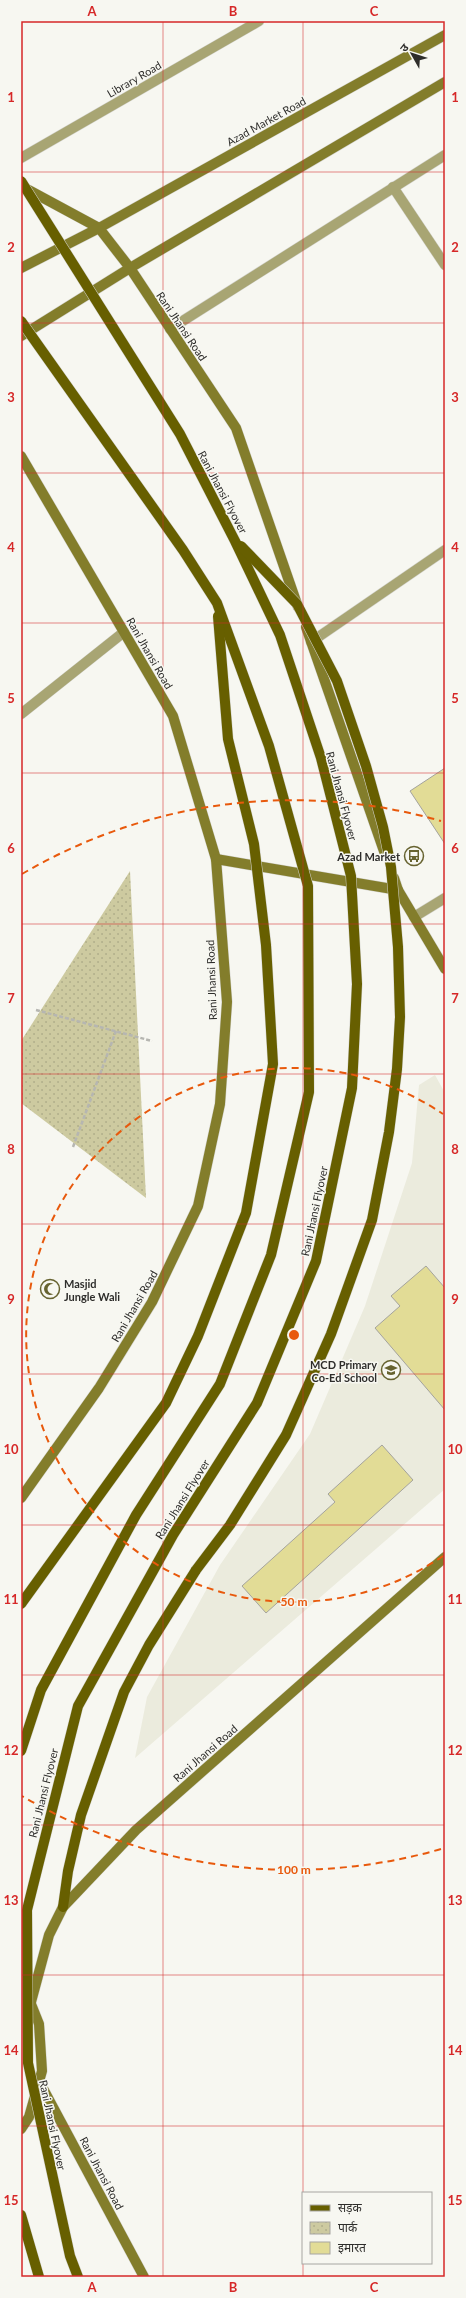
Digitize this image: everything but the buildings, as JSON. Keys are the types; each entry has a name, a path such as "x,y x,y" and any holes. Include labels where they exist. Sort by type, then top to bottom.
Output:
{"main road":[{"name":"Azad Market Road","path":"21,268 99,228 445,35"},
{"path":"21,336 130,268 445,82"},
{"name":"Rani Jhansi Flyover","path":"21,181 180,434 235,541 280,635 321,758 351,876 357,984 352,1088 316,1261 257,1403 173,1535 78,1706 26,1910 28,2063 70,2256 78,2277"},
{"name":"Rani Jhansi Road","path":"21,185 99,228 130,268 236,428 398,890 445,969"},
{"path":"21,321 161,518 217,603 269,746 308,886 309,1092 271,1255 220,1384 136,1515 41,1690 21,1751"},
{"name":"Rani Jhansi Road","path":"21,456 173,716 216,859 227,1002 220,1104 198,1206 152,1302 99,1388 21,1498"},
{"path":"63,1907 68,1871 81,1815 124,1692 149,1645 196,1570 234,1519 286,1435 331,1334 372,1220 389,1132 397,1069 400,1017 398,947 391,867 383,827 364,758 337,681 297,604 235,541"},
{"path":"21,1604 166,1403 198,1336 246,1213 273,1064 266,945 254,844 228,739 217,603"},
{"path":"216,859 398,890"},
{"name":"Rani Jhansi Road","path":"31,2002 49,1935 63,1907 136,1830 445,1557"},
{"path":"21,1979 39,2024 42,2071 29,2117 21,2129"},
{"name":"Rani Jhansi Road","path":"39,2081 144,2277"},
{"path":"21,2215 39,2277"}],"street":[{"name":"Library Road","path":"21,158 259,21"},
{"path":"170,329 445,155"},
{"path":"394,187 445,265"},
{"path":"311,642 445,550"},
{"path":"21,714 124,632"},
{"path":"414,917 445,898"}],"path":[{"path":"36,1010 152,1041"},
{"path":"73,1147 116,1032"}],"shaded area":[{"name":"MCD Primary Co-Ed School","path":"435,1075 445,1093 445,1489 135,1758 147,1697 220,1565 310,1434 365,1306 412,1163 419,1085"}],"green space":[{"path":"130,871 146,1198 21,1103 21,1041"}],"place":[{"name":"Azad Market","path":"414,856"},
{"name":"Masjid Jungle Wali","path":"50,1289"},
{"name":"MCD Primary Co-Ed School","path":"391,1370"}]}
